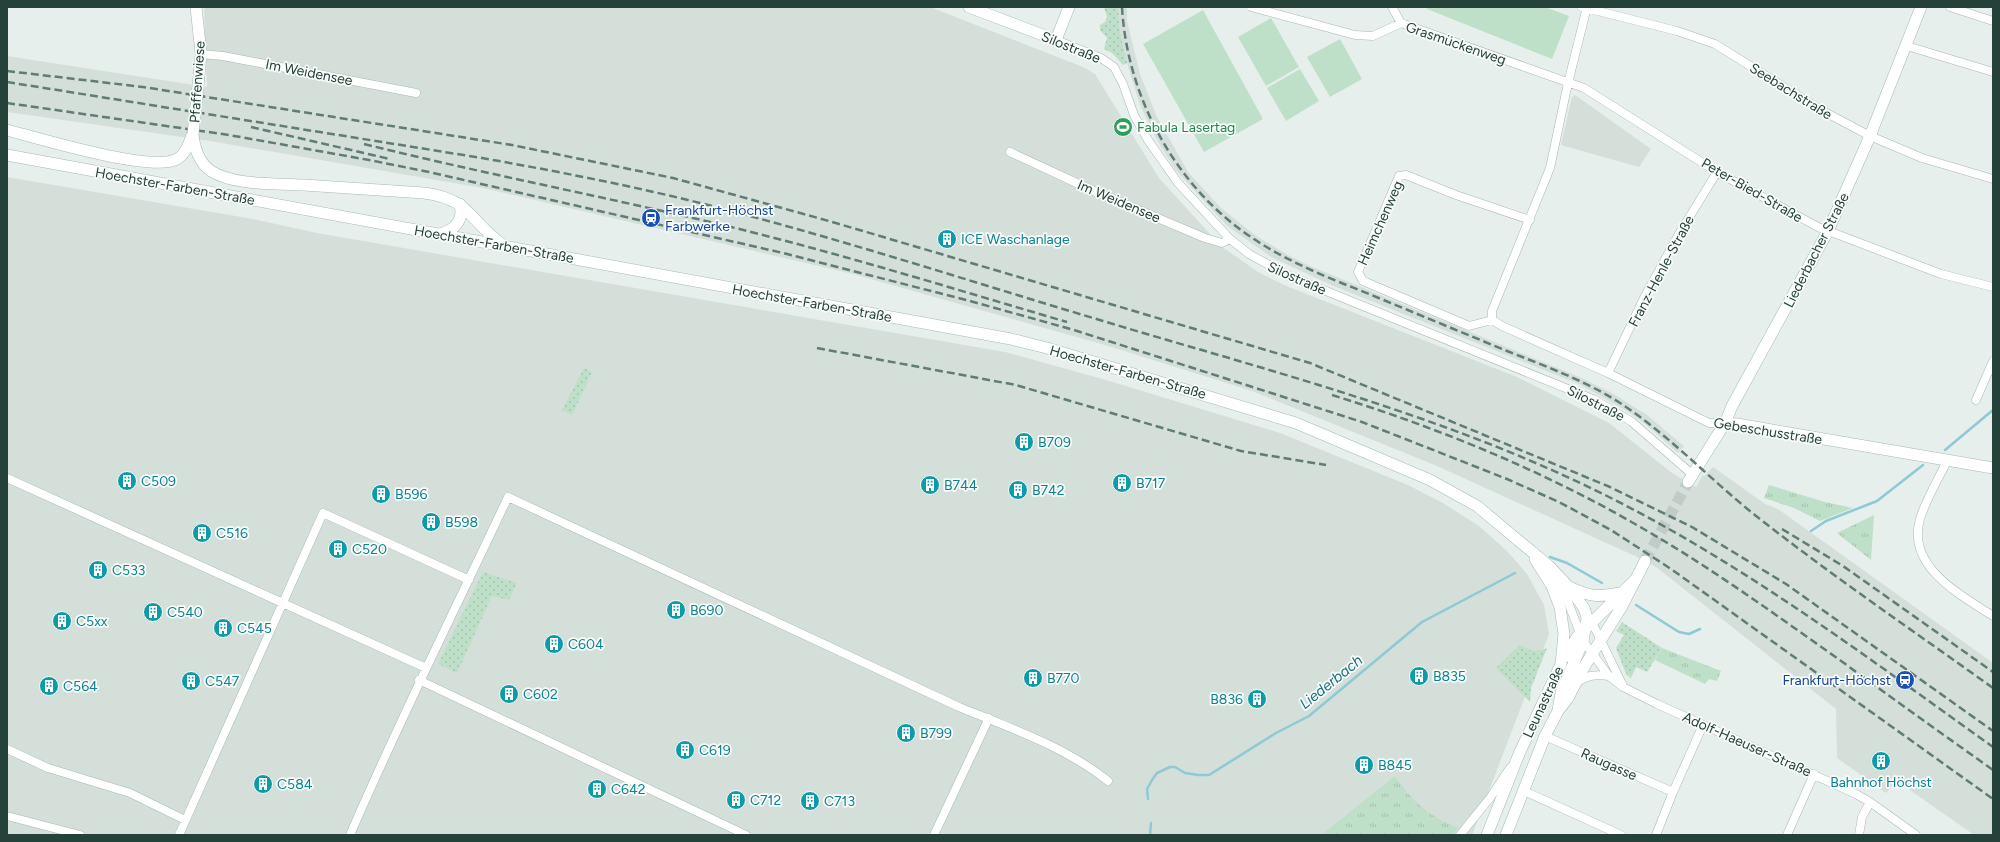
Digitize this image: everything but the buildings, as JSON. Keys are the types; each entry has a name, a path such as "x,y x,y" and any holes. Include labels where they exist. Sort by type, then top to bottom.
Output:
{"main road":[{"name":"Pfaffenwiese","path":"191,146 201,54 196,7"},
{"name":"Silostraße","path":"969,7 1056,40"},
{"path":"1056,40 1069,7"},
{"name":"Liederbacher Straße","path":"1690,479 1725,423 1732,406 1828,231 1870,136 1907,46 1919,8"},
{"path":"7,130 94,152 153,163 176,160 191,146 210,170 235,179 424,193 444,196 460,204 490,235 505,246"},
{"name":"Hoechster-Farben-Straße","path":"7,155 990,335 1054,350 1266,413 1340,441 1430,480 1457,494 1482,510 1549,566 1567,585 1584,608"},
{"path":"437,234 451,230 457,224 461,215 460,204"},
{"name":"Gebeschusstraße","path":"1725,423 1993,468"},
{"name":"Leunastraße","path":"1487,835 1519,754 1561,664 1564,644 1562,615 1552,586 1526,548"},
{"path":"1561,664 1572,644 1620,593 1636,579 1645,561"},
{"name":"Leunastraße","path":"1506,835 1545,736 1558,711 1568,698 1574,685 1622,606 1636,579"},
{"name":"Hoechster-Farben-Straße","path":"1567,585 1588,595 1596,597 1620,593"},
{"name":"Leunastraße","path":"1558,711 1561,693 1585,631 1587,618 1584,608"}],"street":[{"name":"Grasmückenweg","path":"1251,7 1355,35 1373,36 1401,23 1568,83"},
{"path":"1392,7 1401,23"},
{"path":"1950,7 1993,21"},
{"path":"1492,320 1492,312 1550,168 1585,8"},
{"name":"Seebachstraße","path":"1585,8 1677,31 1715,44 1821,110 1870,136 1922,158 1993,180"},
{"name":"Silostraße","path":"1056,40 1100,58 1114,67 1123,84 1134,115 1163,164 1199,207 1230,239 1255,258 1288,276 1595,400 1632,422 1690,479"},
{"path":"1907,46 1993,72"},
{"name":"Im Weidensee","path":"201,54 223,56 416,93"},
{"name":"Peter-Bied-Straße","path":"1568,83 1584,88 1718,172 1803,219 1828,231 1941,274 1993,287"},
{"name":"Im Weidensee","path":"1010,152 1096,192 1205,238 1222,243 1230,239"},
{"name":"Franz-Henle-Straße","path":"1608,373 1644,298 1679,234 1718,172"},
{"name":"Heimchenweg","path":"1492,320 1470,326 1363,280 1358,272 1399,176 1406,174 1456,195 1530,220"},
{"name":"Gebeschusstraße","path":"1492,320 1608,373 1709,422 1725,423"},
{"path":"1976,400 1993,361"},
{"path":"1947,461 1920,520 1919,536 1921,552 1927,564 1940,580 1993,616"},
{"path":"7,478 426,668"},
{"path":"350,835 390,742 419,680 508,498 959,707 989,718 1081,761 1108,781"},
{"path":"179,835 323,513 469,580"},
{"path":"1542,570 1553,581 1568,602 1585,631 1597,646"},
{"name":"Adolf-Haeuser-Straße","path":"1585,631 1610,659 1623,686"},
{"name":"Adolf-Haeuser-Straße","path":"1597,646 1609,676 1638,695 1814,774 1870,802 1916,835"},
{"path":"1574,685 1583,678 1589,676 1609,676"},
{"path":"419,680 746,835"},
{"path":"934,835 989,718"},
{"path":"1656,835 1673,792 1703,725"},
{"name":"Raugasse","path":"1545,736 1673,792"},
{"path":"7,749 48,768 130,793 185,820"},
{"path":"1460,835 1490,798 1519,754"},
{"path":"1787,835 1814,774"},
{"path":"1524,791 1621,835"},
{"path":"1859,835 1862,817 1870,802"},
{"path":"7,816 80,835"}],"shaded area":[{"path":"204,7 930,7 1083,67 1095,74 1159,178 1221,246 1258,272 1284,285 1517,377 1609,423 1672,473 1696,487 1703,475 1704,476 1713,467 1765,504 1778,509 1993,663 1993,835 1974,835 1897,781 1886,793 1837,758 1836,709 1656,567 1437,466 1252,391 1105,345 853,274 483,188 210,141 7,112 7,56 207,87"},
{"path":"1118,7 1127,7 1127,21 1140,74 1156,115 1188,172 1220,207 1256,236 1310,266 1577,376 1610,392 1647,415 1684,446 1678,453 1644,423 1627,411 1579,384 1331,285 1271,257 1226,225 1175,169 1155,137 1140,105 1127,63 1120,31"},
{"path":"1575,95 1651,149 1639,167 1561,145 1572,97"},
{"path":"7,177 253,219 317,233 1005,352 1106,380 1280,433 1408,485 1443,503 1479,526 1507,551 1527,574 1544,605 1549,634 1472,835 7,835"}],"green space":[{"path":"1104,7 1118,7 1120,31 1127,63 1123,65 1112,53 1104,49 1107,38 1100,30 1100,25 1105,22 1107,17"},
{"path":"1428,7 1545,7 1569,16 1552,59 1427,9"},
{"path":"1203,10 1263,119 1204,152 1143,44"},
{"path":"1271,18 1299,67 1266,86 1238,37"},
{"path":"1340,39 1362,79 1330,97 1307,57"},
{"path":"1300,69 1319,101 1286,121 1267,88"},
{"path":"584,368 592,372 572,415 562,410"},
{"path":"1769,485 1825,502 1853,508 1820,521 1794,508 1764,498"},
{"path":"1874,515 1871,560 1837,533"},
{"path":"483,572 517,583 509,600 492,596 457,673 438,664"},
{"path":"1622,622 1662,648 1647,672 1636,667 1631,678 1626,674 1616,648 1624,635 1616,631"},
{"path":"1520,645 1533,651 1547,648 1531,688 1530,702 1496,668"},
{"path":"1662,648 1721,671 1717,681 1709,679 1705,684 1655,660"},
{"path":"1395,776 1401,785 1422,808 1439,819 1459,828 1452,835 1321,835"}],"waterway":[{"name":"Liederbach","path":"1945,450 1993,410"},
{"name":"Liederbach","path":"1811,531 1826,521 1877,501 1923,465"},
{"name":"Liederbach","path":"1550,557 1567,563 1602,583"},
{"name":"Liederbach","path":"1148,799 1147,789 1157,773 1170,767 1175,767 1185,773 1209,775 1276,733 1309,716 1422,622 1515,573"},
{"name":"Liederbach","path":"1636,605 1679,632 1689,634 1700,629"},
{"name":"Liederbach","path":"1150,835 1151,823"}],"tunnel":[{"path":"1645,561 1688,482"}],"railway":[{"path":"1122,7 1126,41 1134,75 1146,107 1161,138 1180,168 1202,194 1226,218 1268,248 1310,270 1564,374 1604,393 1655,428 1742,504 1788,541 1993,688"},
{"path":"7,71 143,87 512,145 673,178 829,221 1310,363 1610,487 1692,527 1786,584 1993,731"},
{"path":"7,82 482,158 673,196 751,216 852,245 1295,378 1422,419 1485,442 1546,468 1607,496 1658,523 1757,582 1805,614 1993,747"},
{"path":"7,103 229,135 369,160 429,172 783,253 970,301 1074,330 1362,422 1507,479 1559,502 1611,530 1671,569 1993,799"},
{"path":"251,127 390,159"},
{"path":"364,144 727,226 813,248 1067,322"},
{"path":"817,348 1016,385 1241,451 1326,465"},
{"path":"1332,395 1412,422 1490,452 1605,507 1692,558 1741,591 1993,770"},
{"path":"1782,529 1843,566 1993,672"}],"place":[{"name":"Fabula Lasertag","path":"1123,127"},
{"name":"Frankfurt-Höchst Farbwerke","path":"651,218"},
{"name":"ICE Waschanlage","path":"947,239"},
{"name":"B709","path":"1024,442"},
{"name":"C509","path":"127,481"},
{"name":"B717","path":"1122,483"},
{"name":"B744","path":"930,485"},
{"name":"B742","path":"1018,490"},
{"name":"B596","path":"381,494"},
{"name":"B598","path":"431,522"},
{"name":"C516","path":"202,533"},
{"name":"C520","path":"338,549"},
{"name":"C533","path":"98,570"},
{"name":"B690","path":"676,610"},
{"name":"C540","path":"153,612"},
{"name":"C5xx","path":"62,621"},
{"name":"C545","path":"223,628"},
{"name":"C604","path":"554,644"},
{"name":"B835","path":"1419,676"},
{"name":"B770","path":"1033,678"},
{"name":"Frankfurt-Höchst","path":"1905,680"},
{"name":"C547","path":"191,681"},
{"name":"C564","path":"49,686"},
{"name":"C602","path":"509,694"},
{"name":"B836","path":"1257,699"},
{"name":"B799","path":"906,733"},
{"name":"C619","path":"685,750"},
{"name":"Bahnhof Höchst","path":"1881,761"},
{"name":"B845","path":"1364,765"},
{"name":"C584","path":"263,784"},
{"name":"C642","path":"597,789"},
{"name":"C712","path":"736,800"},
{"name":"C713","path":"810,801"}]}
